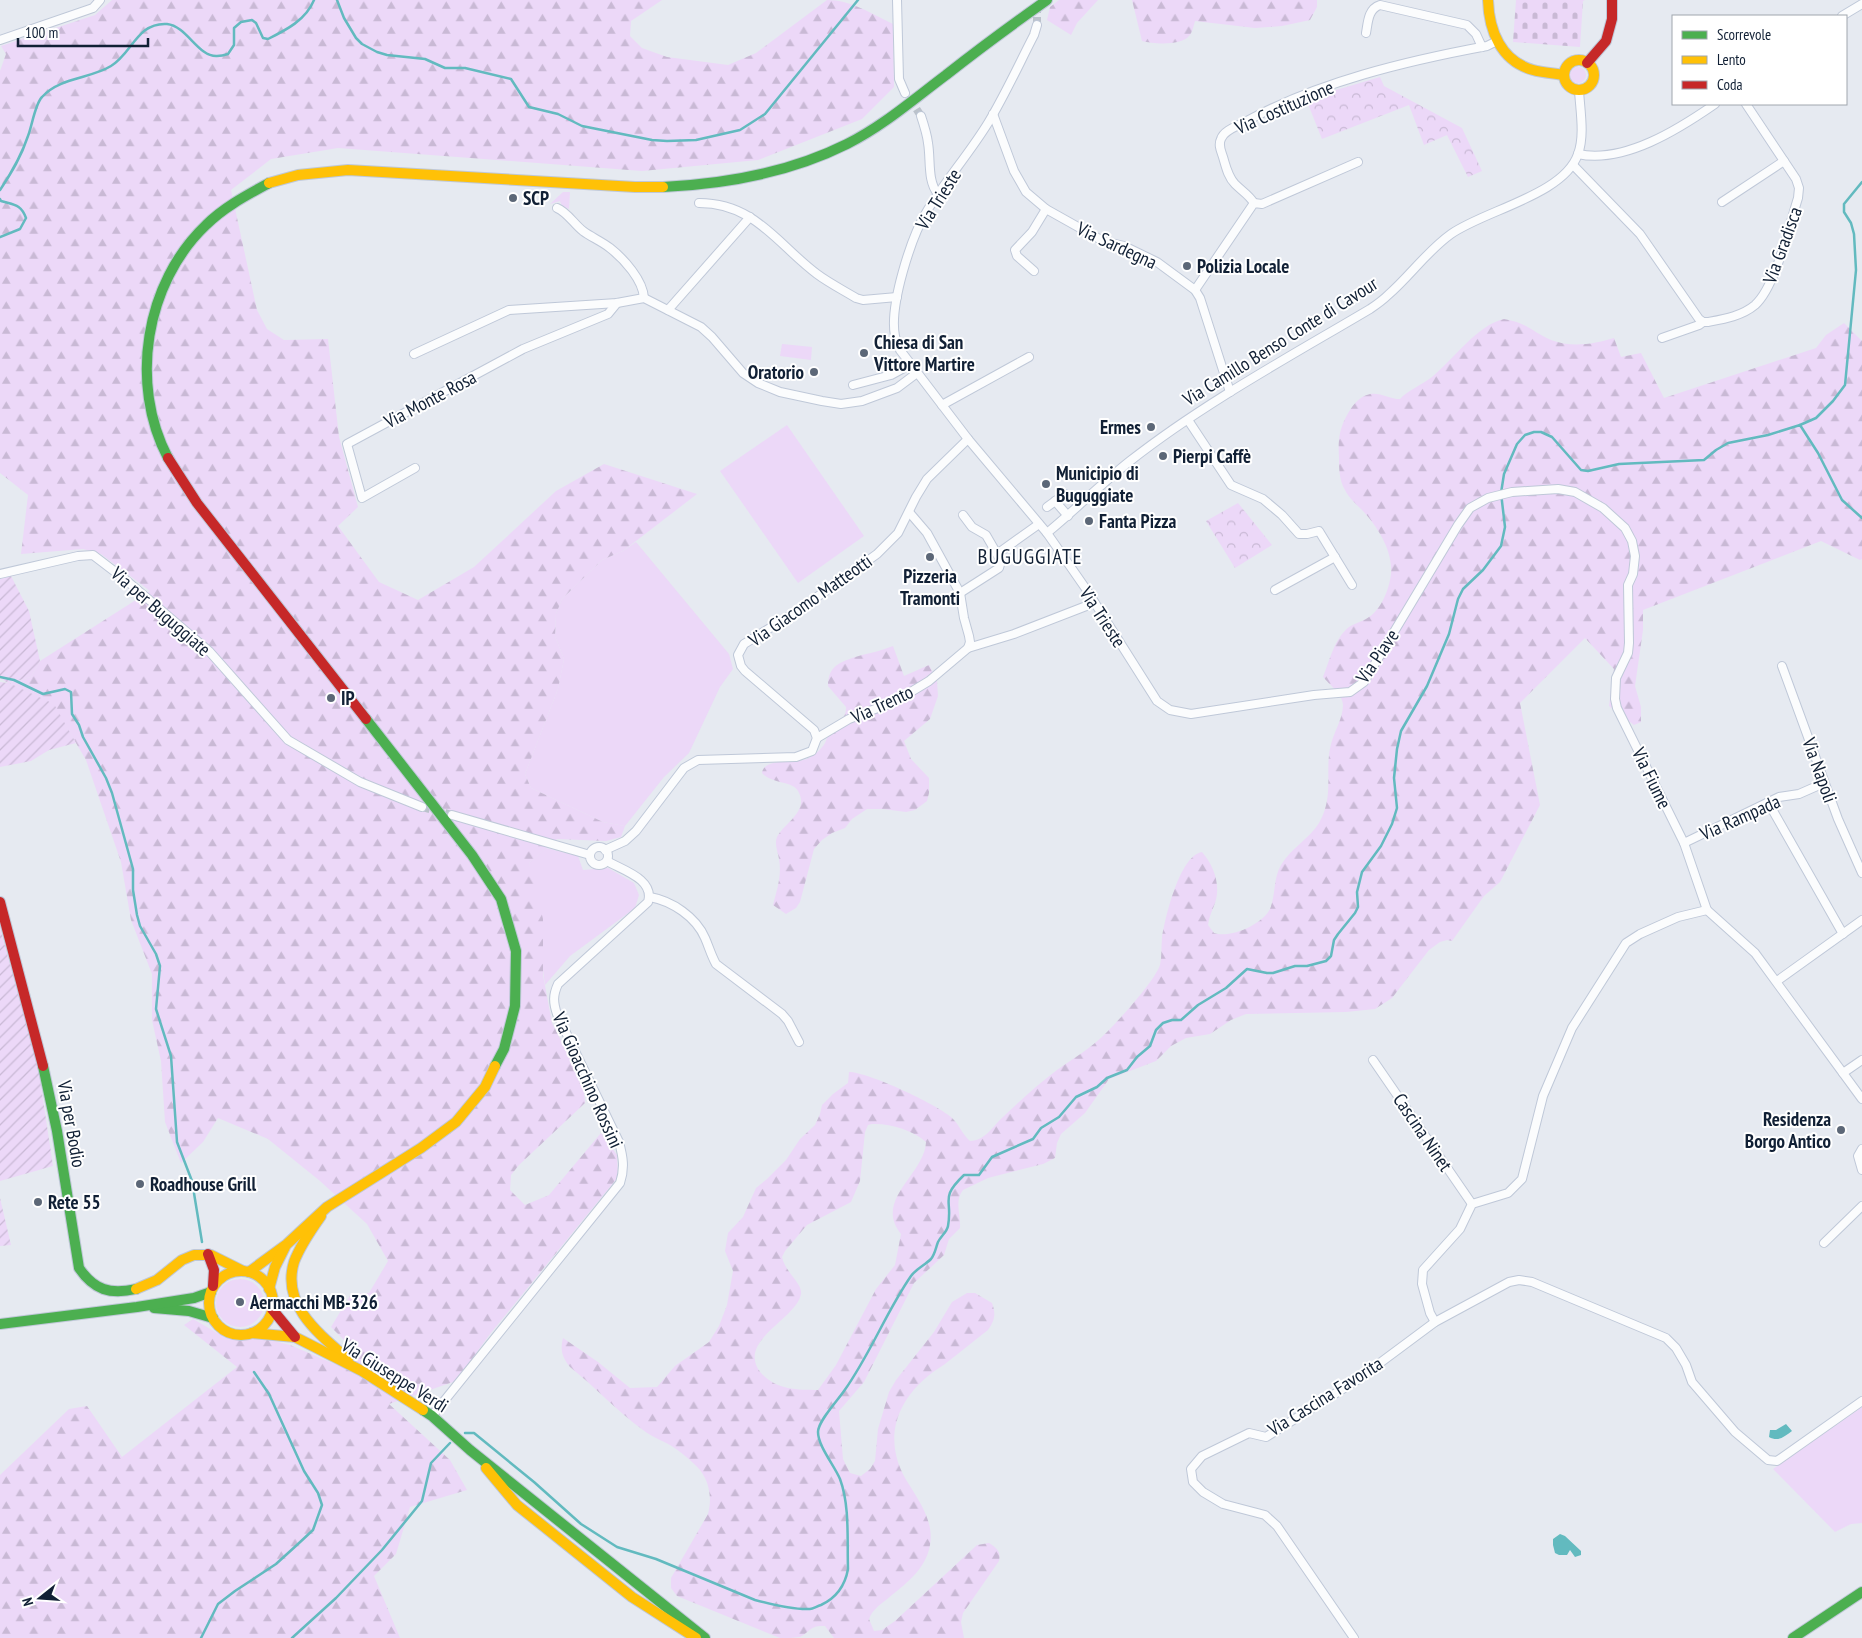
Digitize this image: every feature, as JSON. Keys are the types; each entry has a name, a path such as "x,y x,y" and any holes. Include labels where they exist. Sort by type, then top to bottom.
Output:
{"main road":[{"path":"0,1324 194,1298 212,1289 226,1275 246,1272 287,1244 327,1207 421,1148 456,1122 485,1087 504,1049 515,1006 516,951 501,899 472,855 197,503 173,467 156,432 148,398 145,361 150,322 164,282 184,249 207,222 237,199 271,182 308,173 348,170 635,187 677,187 718,184 764,175 799,164 848,143 895,115 991,40 1047,0"},
{"path":"1488,0 1490,26 1495,42 1515,63 1529,69 1564,75"},
{"path":"1587,63 1606,41 1612,19 1612,0"},
{"path":"1578,60 1587,63 1592,70 1593,79 1588,87 1579,90 1570,87 1564,79 1567,66 1578,60"},
{"name":"Via per Bodio","path":"0,902 43,1064 57,1131 79,1268 83,1276 101,1290 117,1292 136,1289 157,1280 190,1256 208,1254"},
{"path":"327,1207 303,1243 293,1264 290,1285 298,1309 312,1328 362,1371"},
{"path":"269,1289 275,1267 287,1244"},
{"path":"208,1254 264,1282 269,1289 272,1309 268,1319 252,1333 234,1334 218,1325 213,1318 210,1310 214,1270 208,1254"},
{"path":"137,1307 189,1311 213,1318"},
{"name":"Via Giuseppe Verdi","path":"272,1309 295,1337"},
{"name":"Via Giuseppe Verdi","path":"252,1333 295,1337 362,1371 432,1416 470,1450 705,1638"},
{"name":"Via Giuseppe Verdi","path":"470,1450 517,1505 632,1597 696,1638"},
{"name":"Via Giuseppe Verdi","path":"546,1511 556,1524 587,1550 590,1562"},
{"name":"Via Giuseppe Verdi","path":"590,1562 599,1561 643,1588"},
{"path":"1793,1638 1862,1592"}],"street":[{"path":"0,40 93,8 100,0"},
{"path":"897,0 900,79 905,92"},
{"path":"1844,15 1862,4"},
{"path":"1366,33 1370,12 1375,7 1380,6 1467,26 1476,34 1482,47"},
{"name":"Via Trieste","path":"1037,25 1034,35 993,114 926,212 916,234 897,297 894,322 895,336 900,350 917,373 968,439 1047,534 1086,589 1157,701 1170,710"},
{"name":"Via Costituzione","path":"1254,203 1250,196 1235,184 1228,175 1220,147 1220,140 1224,134 1253,117 1315,89 1432,57 1482,47 1495,42"},
{"name":"Via Camillo Benso Conte di Cavour","path":"1047,534 1130,461 1188,420 1230,392 1370,309 1388,296 1436,245 1452,233 1551,185 1573,165 1578,154 1581,132 1579,90"},
{"path":"1578,154 1588,156 1608,154 1638,146 1667,134 1713,105"},
{"name":"Via Gradisca","path":"1662,338 1703,322 1728,318 1755,305 1766,290 1777,266 1798,198 1799,188 1796,179 1747,105"},
{"name":"Via Sardegna","path":"993,114 1014,171 1026,192 1046,209 1103,241 1124,246 1157,262 1195,290"},
{"path":"921,116 929,146 933,189 938,194"},
{"path":"1722,202 1784,161"},
{"path":"1230,392 1200,298 1195,290 1254,203 1262,204 1358,162"},
{"path":"1573,165 1640,234 1703,322"},
{"path":"699,203 713,203 732,208 750,217 765,227 817,274 856,298 863,300 897,297"},
{"path":"557,208 562,210 582,230 609,247 622,258 643,288 644,298 701,328 712,337 743,373 758,383 780,392 841,404 862,401 897,388 917,373"},
{"path":"1034,271 1017,256 1014,250 1032,232 1046,209"},
{"path":"668,310 750,217"},
{"name":"Via Monte Rosa","path":"414,354 509,310 617,303 644,298"},
{"name":"Via Monte Rosa","path":"415,468 362,498 347,444 524,350 608,314 617,303"},
{"path":"942,405 1029,357"},
{"path":"853,385 891,375 911,364"},
{"path":"1188,420 1230,485 1263,499 1282,515 1298,534 1320,532 1352,585"},
{"name":"Via Giacomo Matteotti","path":"817,738 814,730 745,671 741,666 738,655 744,644 796,612 877,554 898,533 927,479 968,439"},
{"name":"Via Fiume","path":"1488,498 1512,492 1558,490 1576,492 1602,508 1625,528 1632,541 1635,556 1633,574 1628,585 1628,653 1616,678 1615,699 1626,726 1684,843 1707,910 1755,953 1862,1099"},
{"path":"1047,507 1065,494"},
{"name":"Via Piave","path":"1170,710 1191,714 1314,695 1350,692 1364,682 1470,508 1488,498"},
{"path":"1055,501 1068,516"},
{"path":"909,512 927,533 960,593 970,642 968,648"},
{"path":"960,593 999,568 1001,561 986,535 972,527 963,515"},
{"path":"997,554 1039,524"},
{"name":"Via per Buguggiate","path":"0,574 78,556 92,555 127,581 209,651 288,740 360,782 422,807"},
{"path":"1275,590 1335,557"},
{"name":"Via Trento","path":"817,738 849,719 896,701 929,681 968,648 1014,634 1094,603"},
{"name":"Via Napoli","path":"1782,666 1824,783 1862,873"},
{"path":"605,850 608,855 607,860 602,865 596,865 591,861 590,855 592,850 596,848 605,850 625,841 636,831 684,768 698,760 796,757 812,751 817,738"},
{"name":"Via Rampada","path":"1684,843 1779,797 1799,794 1824,783"},
{"path":"1768,802 1842,934"},
{"path":"452,814 590,855"},
{"path":"607,860 637,877 647,886 650,897 665,902 691,918 702,932 716,964 782,1014 799,1042"},
{"name":"Via Gioacchino Rossini","path":"432,1416 620,1183 624,1173 624,1160 619,1142 557,1014 554,994 558,984 645,906 650,897"},
{"path":"1435,1322 1430,1313 1422,1284 1423,1270 1460,1229 1472,1204 1508,1193 1522,1179 1544,1096 1572,1028 1626,943 1640,934 1678,917 1707,910"},
{"path":"1777,981 1862,920"},
{"name":"Cascina Ninet","path":"1373,1060 1472,1204"},
{"path":"1843,1073 1862,1060"},
{"path":"1862,1149 1858,1156 1862,1170"},
{"path":"1824,1243 1862,1206"},
{"name":"Via Cascina Favorita","path":"1354,1638 1277,1526 1265,1515 1222,1504 1203,1492 1194,1482 1192,1469 1202,1456 1249,1433 1266,1437 1357,1380 1435,1322 1498,1287 1519,1280 1532,1282 1666,1338 1676,1348 1686,1365 1692,1382 1736,1432 1768,1460 1777,1461 1862,1401"}],"green space":[{"path":"112,0 662,0 631,21 630,36 642,48 667,57 728,65 756,53 827,0 853,5 893,24 894,87 862,119 758,160 642,171 338,148 271,159 231,190 257,310 267,329 284,340 328,339 339,437 358,507 338,526 379,582 418,600 474,567 556,491 604,464 697,494 623,551 602,560 562,599 556,614 555,636 564,659 558,689 525,774 531,788 603,822 625,826 621,837 606,841 557,839 529,863 543,919 543,975 552,1023 583,1084 585,1103 519,1165 511,1175 510,1190 525,1205 549,1195 601,1133 617,1155 618,1177 490,1334 456,1381 389,1404 450,1460 467,1490 410,1507 396,1554 374,1576 400,1638 0,1638 0,1475 69,1409 87,1406 122,1457 237,1367 184,1325 193,1319 226,1338 258,1337 290,1345 337,1365 350,1346 331,1327 351,1294 369,1293 388,1261 367,1224 320,1181 268,1139 218,1118 203,1142 181,1163 165,1122 161,1061 152,1020 152,974 131,920 121,862 86,760 53,704 9,683 31,677 40,661 150,591 101,554 83,549 21,554 28,495 0,473 0,71 6,54 1,46 95,15"},
{"path":"1059,0 1098,0 1077,23 1071,35 1047,20 1050,7"},
{"path":"1132,0 1317,0 1317,7 1310,20 1282,26 1255,28 1195,21 1191,33 1185,39 1174,43 1153,43 1142,41"},
{"path":"1516,0 1585,0 1583,1 1580,47 1513,42"},
{"path":"1578,67 1586,75 1578,83 1570,75"},
{"path":"1380,77 1384,86 1462,128 1482,171 1468,177 1447,135 1424,145 1409,105 1322,139 1306,99"},
{"path":"563,192 570,192 569,209 562,206 560,201 550,204"},
{"path":"1504,319 1512,321 1524,325 1551,340 1567,344 1599,342 1614,338 1621,357 1641,353 1664,398 1816,348 1826,335 1844,323 1862,341 1862,559 1860,560 1821,541 1643,610 1643,630 1635,686 1641,707 1641,722 1634,725 1609,706 1614,669 1585,638 1520,703 1540,805 1500,882 1484,896 1452,941 1440,942 1429,950 1392,998 1375,1009 1346,1012 1246,1014 1231,1020 1210,1034 1186,1038 1171,1046 1156,1061 1109,1079 1085,1113 1061,1134 1057,1143 1055,1158 1043,1164 988,1178 963,1190 958,1203 960,1228 949,1239 944,1255 914,1283 864,1382 839,1411 843,1459 850,1473 861,1476 870,1469 875,1461 878,1429 889,1392 896,1380 934,1332 952,1302 967,1293 975,1293 992,1303 994,1317 988,1330 928,1376 906,1400 899,1413 895,1427 894,1442 896,1456 902,1471 926,1514 930,1529 930,1545 928,1554 919,1569 907,1583 876,1608 869,1619 874,1631 882,1630 895,1621 977,1545 989,1543 998,1550 999,1561 963,1613 961,1622 964,1638 834,1638 825,1626 820,1626 813,1627 800,1637 780,1638 677,1596 671,1588 671,1578 708,1514 710,1497 706,1480 700,1470 686,1456 633,1423 570,1367 562,1353 563,1338 598,1362 630,1388 657,1387 675,1366 709,1342 719,1326 727,1305 733,1271 725,1251 728,1233 743,1217 756,1188 786,1160 800,1139 815,1125 822,1105 848,1083 849,1072 871,1077 931,1104 951,1117 970,1141 980,1139 1043,1081 1100,1038 1144,991 1160,965 1162,938 1175,889 1186,864 1194,856 1202,852 1210,863 1217,883 1217,896 1208,925 1214,933 1229,934 1237,932 1253,925 1266,915 1272,903 1278,870 1285,859 1315,829 1327,803 1329,754 1332,739 1342,715 1343,705 1338,694 1323,677 1330,657 1344,632 1376,611 1386,593 1391,574 1390,557 1379,532 1348,496 1342,482 1339,470 1340,431 1353,406 1366,395 1378,394 1400,399 1432,377 1484,328","holes":["879,1124 908,1131 926,1142 918,1165 896,1198 893,1210 894,1222 901,1234 895,1265 876,1289 836,1365 818,1390 780,1386 767,1379 761,1373 755,1361 756,1351 761,1341 797,1303 801,1294 799,1286 782,1257 807,1225 851,1202 860,1181 865,1132 868,1125"]},
{"path":"782,344 812,347 811,360 780,356"},
{"path":"787,425 864,536 798,583 720,471"},
{"path":"1238,503 1272,545 1235,568 1206,521"},
{"path":"636,542 729,654 733,669 720,687 689,753 664,777 625,826 603,822 531,788 525,774 558,689 564,659 555,636 556,614 562,599 602,560 623,551"},
{"path":"11,576 29,611 40,661 31,677 9,683 54,704 76,743 49,750 31,761 0,767 0,682 8,683 0,678 0,579"},
{"path":"893,646 904,676 929,665 937,681 938,696 930,719 904,741 911,759 929,778 927,801 915,810 906,812 867,809 852,819 845,828 832,833 822,840 814,849 800,902 796,908 786,914 773,905 780,871 776,840 780,832 798,811 801,805 801,798 798,791 792,786 766,777 762,773 768,765 807,759 812,756 822,748 830,732 843,718 846,707 828,686 831,672 838,664"},
{"path":"546,848 578,856 583,870 608,868 634,883 639,895 635,908 570,956 545,985 529,863"},
{"path":"0,928 38,1066 53,1166 0,1181"},
{"path":"0,1198 11,1245 0,1246"},
{"path":"240,1279 249,1281 257,1286 262,1294 264,1303 262,1312 257,1320 249,1325 240,1327 231,1325 223,1320 218,1312 216,1303 218,1294 223,1286 231,1281"},
{"path":"1862,1407 1862,1523 1851,1524 1835,1532 1773,1469"}],"water":[{"path":"1786,1424 1792,1431 1778,1439 1769,1437 1770,1430 1776,1430"},
{"path":"1560,1534 1565,1536 1581,1551 1581,1555 1575,1557 1570,1550 1567,1555 1555,1553 1553,1539"}],"waterway":[{"path":"0,190 22,151 37,105 42,97 49,90 57,86 94,74 111,66 149,28 167,24 174,26 181,30 204,52 210,55 221,56 228,54 234,45 234,28 241,22 252,20 256,23 263,38 268,39 301,19 314,0"},
{"path":"337,0 344,18 356,38 362,44 377,52 387,55 425,59 445,68 465,68 511,79 529,107 558,114 582,126 652,140 667,141 696,140 740,130 765,114 858,0"},
{"path":"1800,425 1816,418 1833,401 1845,385 1856,270 1854,234 1851,223 1844,212 1844,204 1862,182"},
{"path":"0,199 22,210 26,218 20,229 0,237"},
{"path":"465,1433 474,1433 534,1482 581,1524 617,1547 656,1559 755,1600 804,1609 812,1609 826,1602 839,1591 847,1575 847,1523 843,1489 840,1479 821,1443 818,1432 819,1427 853,1377 911,1276 932,1257 938,1242 947,1228 949,1195 952,1189 964,1175 979,1175 992,1157 1033,1139 1041,1128 1059,1117 1076,1097 1097,1087 1107,1078 1127,1070 1137,1057 1150,1046 1156,1030 1163,1023 1181,1020 1198,1005 1226,988 1247,969 1273,973 1295,966 1307,966 1326,961 1331,956 1334,940 1358,907 1357,892 1362,872 1381,846 1392,824 1397,808 1394,778 1401,731 1427,686 1449,634 1458,599 1463,589 1483,570 1501,546 1505,527 1501,493 1504,474 1517,444 1525,435 1541,432 1552,437 1581,470 1588,471 1619,464 1704,460 1728,443 1768,435 1800,425 1818,453 1842,500 1862,518"},
{"path":"0,677 14,680 43,694 65,689 71,692 72,714 112,793 133,869 133,890 140,926 156,954 160,966 156,1009 171,1056 177,1142 192,1181 202,1242"},
{"path":"201,1638 218,1604 276,1564 313,1530 322,1505 318,1493 304,1471 269,1394 254,1372"},
{"path":"292,1638 336,1598 382,1550 422,1501 431,1463 450,1443"}],"tunnel":[{"path":"1037,5 1037,25"},
{"path":"910,99 921,116"},
{"path":"422,807 452,815"}],"traffic: fast":[{"path":"663,187 734,180 780,170 803,163 847,144 898,112 983,46 1047,0"},
{"path":"168,458 156,429 149,399 147,367 150,336 157,305 169,275 185,249 206,225 228,207 269,183"},
{"path":"366,719 472,855 501,899 516,951 515,1006 504,1049 495,1066"},
{"path":"43,1066 57,1131 79,1268 91,1281 103,1289 110,1291 136,1289"},
{"path":"0,1324 137,1307 194,1298 211,1292"},
{"path":"154,1308 189,1311 213,1318"},
{"path":"423,1410 470,1450 705,1638"},
{"path":"1793,1638 1862,1592"}],"traffic: slow":[{"path":"1488,0 1494,33 1505,52 1513,60 1533,70 1564,75"},
{"path":"1579,60 1585,61 1593,69 1594,75 1593,81 1585,89 1579,90 1573,89 1565,81 1564,75 1565,69 1573,61 1579,60"},
{"path":"269,183 298,175 348,170 635,187 663,187"},
{"path":"249,1272 287,1244 327,1207 421,1148 456,1122 485,1087 495,1066"},
{"path":"321,1216 294,1262 291,1277 293,1292 305,1317 315,1329 348,1359"},
{"path":"269,1289 275,1267 285,1247"},
{"path":"136,1289 157,1280 182,1260 194,1255 211,1255 243,1271"},
{"path":"241,1271 259,1277 267,1285 273,1303 267,1321 259,1329 241,1335 223,1329 215,1321 209,1303 215,1285 223,1277 241,1271"},
{"path":"252,1333 295,1337 362,1371 423,1410"},
{"path":"486,1468 517,1505 632,1597 696,1638"}],"traffic: jam":[{"path":"1587,63 1606,41 1612,19 1612,0"},
{"path":"168,458 197,503 366,719"},
{"path":"0,902 43,1066"},
{"path":"208,1254 214,1270 213,1286"},
{"path":"272,1309 295,1337"}],"place":[{"name":"SCP","path":"513,198"},
{"name":"Polizia Locale","path":"1187,266"},
{"name":"Chiesa di San Vittore Martire","path":"864,353"},
{"name":"Oratorio","path":"814,372"},
{"name":"Ermes","path":"1151,427"},
{"name":"Pierpi Caffè","path":"1163,456"},
{"name":"Municipio di Buguggiate","path":"1046,484"},
{"name":"Fanta Pizza","path":"1089,521"},
{"name":"Pizzeria Tramonti","path":"930,557"},
{"name":"IP","path":"331,698"},
{"name":"Residenza Borgo Antico","path":"1841,1130"},
{"name":"Roadhouse Grill","path":"140,1184"},
{"name":"Rete 55","path":"38,1202"},
{"name":"Aermacchi MB-326","path":"240,1302"}],"district":[{"name":"BUGUGGIATE","path":"1030,556"}]}
